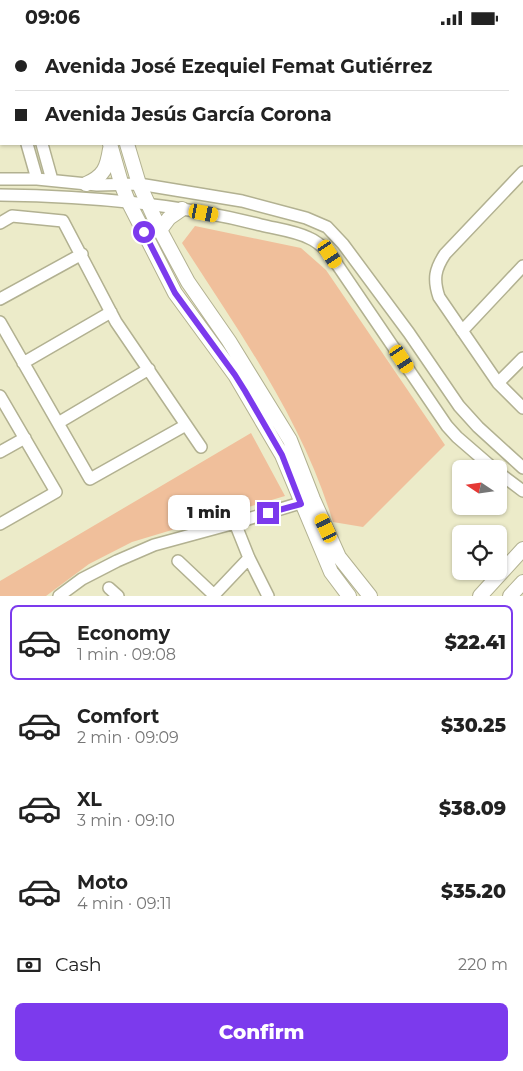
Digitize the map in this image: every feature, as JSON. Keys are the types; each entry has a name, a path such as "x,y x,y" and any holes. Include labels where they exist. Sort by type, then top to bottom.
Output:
{"street":[{"path":"27,145 38,179"},
{"path":"42,145 52,180"},
{"path":"86,184 98,178 106,168 110,145"},
{"path":"110,145 128,201 175,293 235,375 339,557 370,596"},
{"path":"127,145 139,184 160,230 188,282 228,341 290,440 307,502 331,571 349,596"},
{"path":"523,172 438,264 436,281 439,297 462,331 498,383 523,408"},
{"path":"0,179 38,179 122,186 139,184 242,201 306,218 327,227 343,244 409,333 459,406 478,427 523,469"},
{"path":"0,195 38,195 128,201 256,223 309,237 330,254 447,426 484,460"},
{"path":"36,218 38,195"},
{"path":"160,230 169,219 182,209"},
{"path":"0,223 12,216 64,221 111,312 201,447"},
{"path":"0,299 82,254"},
{"path":"462,331 523,266"},
{"path":"23,363 111,312"},
{"path":"0,322 90,479 186,425"},
{"path":"498,383 523,359"},
{"path":"58,423 149,369"},
{"path":"0,396 56,493 0,524"},
{"path":"0,451 24,438"},
{"path":"508,480 523,491"},
{"path":"59,596 82,579 154,545 307,502"},
{"path":"235,523 249,558 268,596"},
{"path":"480,596 523,549"},
{"path":"178,561 213,595 249,558"},
{"path":"510,596 523,582"},
{"path":"109,588 118,596"}],"shaded area":[{"path":"195,226 301,248 326,270 445,445 363,527 333,522 320,484 287,412 247,343 182,243"},
{"path":"251,433 285,496 132,542 89,564 46,596 0,596 0,581"}],"route":[{"path":"144,232 175,293 235,375 282,455 301,504 268,513"}]}
